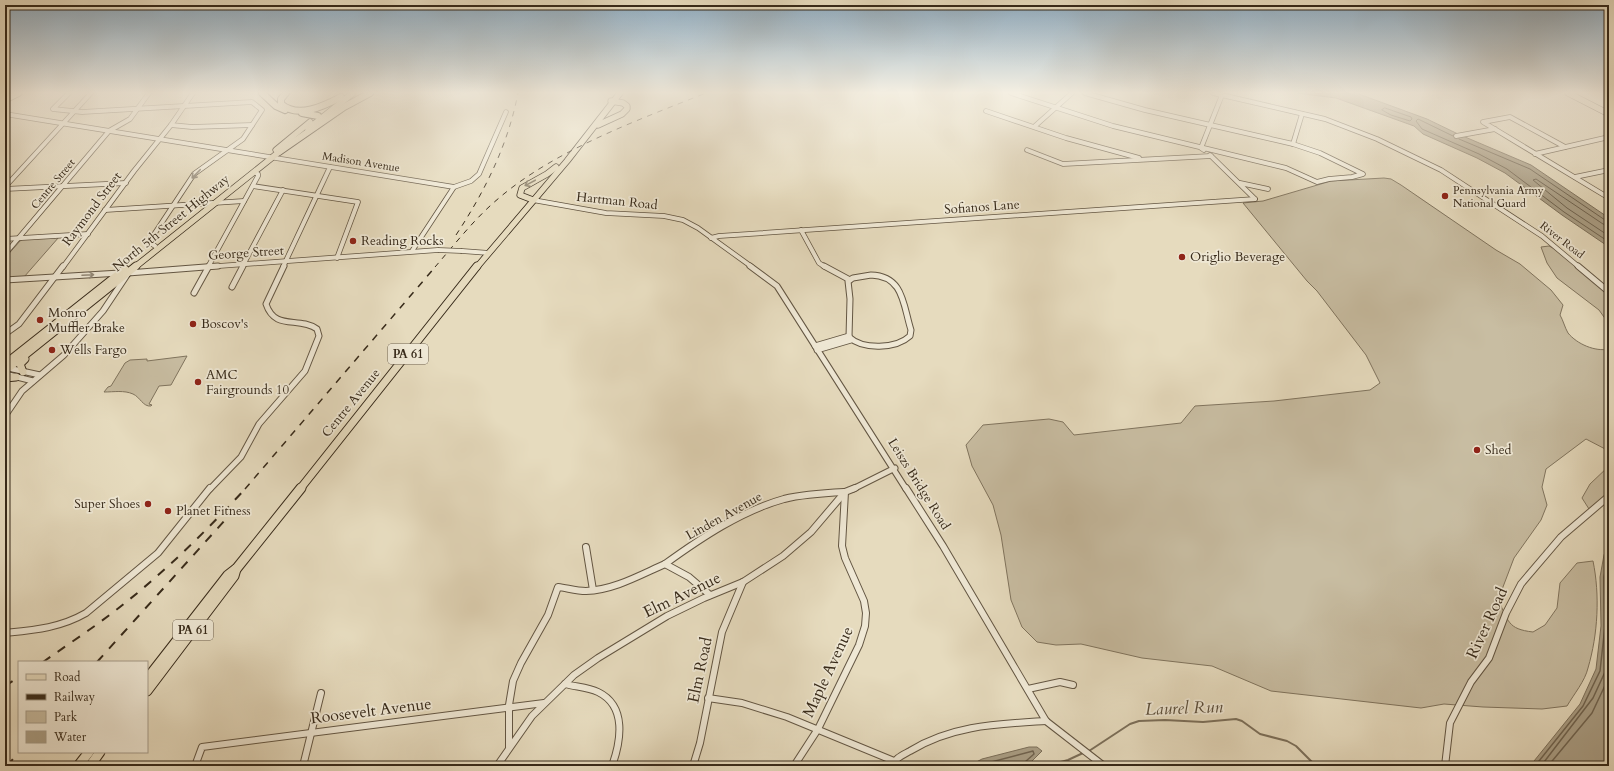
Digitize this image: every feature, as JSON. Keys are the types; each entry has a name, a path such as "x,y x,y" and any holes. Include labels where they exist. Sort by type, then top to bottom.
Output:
{"highway":[{"path":"279,152 312,129"}],"main road":[{"name":"North 5th Street Highway","path":"6,368 30,352 215,204 303,129"},
{"name":"North 5th Street Highway","path":"6,368 16,356 207,204 308,129"},
{"name":"Centre Avenue","path":"533,200 535,194 556,167 589,129"},
{"name":"Centre Avenue","path":"148,678 228,575 236,568 489,253 593,129"},
{"path":"533,200 520,195 521,190 526,185 547,175 556,167"},
{"path":"23,372 20,368 20,364 30,352"},
{"path":"5,378 16,377"},
{"name":"Centre Avenue","path":"148,690 234,576 236,568"},
{"path":"78,766 88,753"},
{"path":"90,766 99,753"}],"street":[{"path":"5,188 58,129"},
{"name":"Madison Avenue","path":"96,129 454,187"},
{"name":"Centre Street","path":"5,254 109,131 113,129"},
{"name":"Raymond Street","path":"5,334 22,320 56,277 105,210 169,129"},
{"path":"155,246 149,242 196,173 243,138 249,129"},
{"path":"412,251 454,187 471,181 480,174 499,129"},
{"path":"1043,129 1077,141 1144,159"},
{"path":"1125,129 1290,169 1317,182 1331,178 1359,176 1363,174 1320,153 1293,144 1227,129"},
{"path":"1201,148 1208,129"},
{"path":"1293,144 1298,129"},
{"name":"River Road","path":"1351,129 1441,170 1542,236 1609,292"},
{"path":"1456,136 1495,129 1609,198"},
{"path":"1532,129 1565,147"},
{"path":"1535,154 1609,137"},
{"path":"1201,148 1239,183 1268,190"},
{"path":"1027,150 1052,162 1063,164 1211,156"},
{"path":"5,633 61,626 74,620 86,613 154,558 211,487 241,457 259,424 305,371 320,336 317,328 308,324 276,320 267,310 267,301 330,167"},
{"path":"1574,177 1609,170"},
{"path":"194,293 259,175 254,172"},
{"path":"5,188 126,183"},
{"name":"Sofianos Lane","path":"711,238 719,236 801,230 1255,199 1239,183"},
{"path":"253,186 358,202 337,258"},
{"path":"232,287 283,190"},
{"name":"Hartman Road","path":"533,200 606,212 670,217 683,220 698,228"},
{"path":"105,210 244,202"},
{"name":"Leiszs Bridge Road","path":"698,228 777,286 895,468 943,546 1046,721 1099,765"},
{"path":"801,230 819,263 831,271 850,280 871,275 880,275 896,283 911,330 910,336 899,343 871,345 862,344 850,338 816,348"},
{"path":"5,239 88,234"},
{"name":"George Street","path":"5,280 285,262 412,251 438,250 489,253"},
{"path":"5,416 19,395 64,355 104,310 129,273"},
{"path":"850,280 848,281 847,286 850,300 850,338"},
{"path":"6,368 40,375"},
{"path":"6,368 16,377 33,381"},
{"name":"Elm Avenue","path":"497,766 509,747 544,703 594,661 657,621 710,595 743,582 783,556 802,541 845,492 895,468"},
{"name":"Linden Avenue","path":"509,707 510,691 516,673 547,619 552,606 554,594 558,588 579,591 593,590 629,582 665,564 745,515 765,505 798,496 845,492"},
{"name":"Maple Avenue","path":"794,766 818,729 859,645 865,626 866,613 864,601 845,558 842,546 845,492"},
{"name":"River Road","path":"1445,766 1450,723 1471,682 1489,658 1506,613 1521,584 1561,537 1609,496"},
{"path":"586,547 593,590"},
{"path":"665,564 689,577 710,595"},
{"name":"Elm Road","path":"693,766 700,743 722,632 743,582"},
{"path":"1028,689 1060,682 1073,685"},
{"path":"565,684 591,690 604,696 613,705 618,713 620,726 619,740 612,766"},
{"path":"303,766 321,693"},
{"path":"708,698 764,709 818,729 894,764 920,745 946,734 989,724 1046,721"},
{"name":"Roosevelt Avenue","path":"195,766 202,747 544,703"},
{"path":"509,707 509,747"}],"green space":[{"path":"1384,178 1391,179 1401,185 1496,250 1520,264 1551,290 1563,305 1560,315 1568,333 1576,341 1592,348 1604,350 1609,349 1609,451 1586,439 1546,469 1542,487 1547,505 1541,520 1514,558 1498,600 1507,619 1513,626 1524,631 1533,632 1545,625 1557,608 1560,583 1577,563 1593,561 1597,587 1597,614 1594,642 1587,673 1567,706 1542,709 1444,704 1421,708 1271,691 1212,666 1142,658 1081,644 1056,645 1037,642 1022,627 1011,600 1001,535 993,505 972,466 966,445 983,425 1049,419 1063,422 1074,435 1181,423 1195,406 1274,401 1370,390 1380,383 1366,355 1317,291 1307,281 1243,203 1263,201 1331,181"},
{"path":"59,237 24,277 5,278 5,258 20,241 23,239"},
{"path":"1549,246 1557,250 1609,293 1609,324 1599,310 1557,278 1547,263 1541,247"},
{"path":"187,356 171,385 159,386 149,404 152,405 151,406 146,405 135,395 130,393 104,392 111,386 125,363 130,360 147,359 147,361"},
{"path":"1609,466 1609,492 1589,509 1582,498 1590,484"}],"water":[{"path":"1417,129 1448,129 1531,165 1609,218 1609,247 1505,173 1477,158 1423,134"},
{"path":"1609,541 1609,766 1530,766 1580,704 1596,669 1601,626 1600,577 1604,555"},
{"path":"1029,747 1037,747 1042,751 1027,766 969,766 982,759"}],"waterway":[{"name":"Laurel Run","path":"1089,751 1130,724 1139,721 1165,720 1203,722 1236,719 1242,721 1260,734 1287,741 1296,746 1312,762 1320,766"},
{"name":"Laurel Run","path":"1046,766 1068,760 1083,753"},
{"name":"Laurel Run","path":"1477,766 1480,764 1492,766"},
{"name":"Laurel Run","path":"1416,766 1426,766"}],"railway":[{"path":"456,235 477,202 486,184 502,149 509,129"},
{"path":"435,267 482,214 499,198 521,181 545,165 617,129"},
{"path":"245,489 436,266"},
{"path":"44,661 105,618 141,590 188,548 246,488"},
{"path":"98,661 235,509"},
{"path":"5,686 18,678"},
{"path":"7,766 18,753"}],"place":[{"name":"Pennsylvania Army National Guard","path":"1445,196"},
{"name":"Reading Rocks","path":"353,241"},
{"name":"Origlio Beverage","path":"1182,257"},
{"name":"Monro Muffler Brake","path":"40,320"},
{"name":"Boscov's","path":"193,324"},
{"name":"Wells Fargo","path":"52,350"},
{"name":"AMC Fairgrounds 10","path":"198,382"},
{"name":"Shed","path":"1477,450"},
{"name":"Super Shoes","path":"148,504"},
{"name":"Planet Fitness","path":"168,511"}]}
